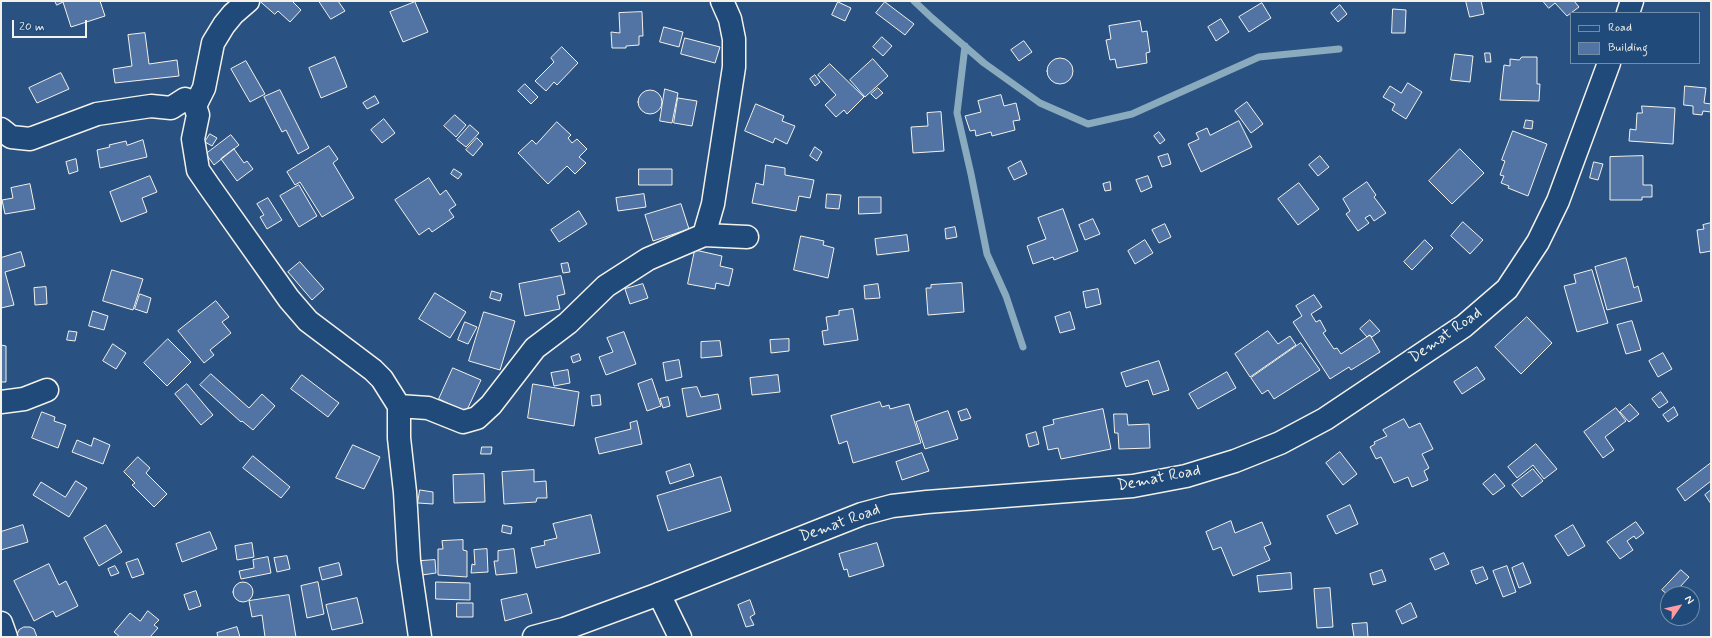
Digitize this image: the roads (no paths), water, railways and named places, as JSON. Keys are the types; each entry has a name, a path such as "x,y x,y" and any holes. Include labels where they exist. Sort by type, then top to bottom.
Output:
{"street":[{"path":"194,103 197,102 204,88 214,43 224,25 233,14 248,1"},
{"path":"704,235 713,204 734,67 734,39 730,19 722,1"},
{"path":"1628,12 1632,1"},
{"name":"Demat Road","path":"534,637 564,629 659,594 862,514 892,506 1134,486 1186,476 1235,461 1273,445 1325,419 1464,326 1507,289 1538,242 1558,201 1609,64"},
{"path":"1,129 11,137 30,139 97,114 151,106 171,108 185,99 194,103 198,115 193,139 198,170 289,299 308,320 374,370 382,379 399,406 399,438 405,492 409,561 420,637"},
{"path":"399,406 428,408 463,422 477,418 492,405 535,348 568,323 606,286 648,259 704,235 747,237"},
{"path":"1,402 24,400 46,390"},
{"path":"659,594 680,637"},
{"path":"1,622 6,637"}],"waterway":[{"path":"914,1 984,63 1040,103 1088,124 1132,114 1259,57 1339,49"},
{"path":"965,46 957,113 987,254 1006,296 1023,347"}]}
